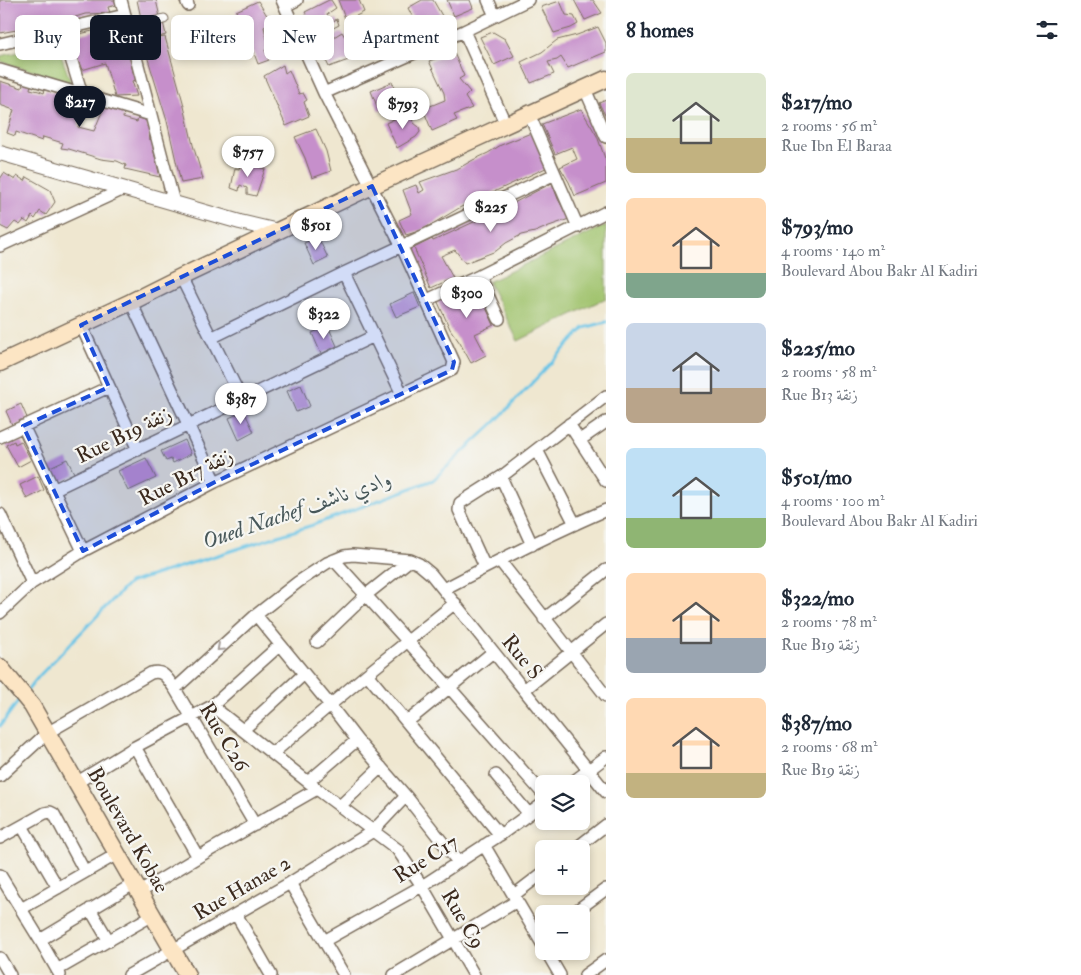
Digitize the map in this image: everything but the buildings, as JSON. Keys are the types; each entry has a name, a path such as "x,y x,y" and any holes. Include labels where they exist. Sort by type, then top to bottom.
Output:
{"main road":[{"path":"0,362 131,302 372,186 606,80"},
{"name":"Boulevard Kobae","path":"0,668 32,706 186,975"}],"street":[{"path":"121,0 125,15"},
{"path":"297,0 283,3 324,93 372,186 427,300 606,212"},
{"path":"488,0 495,16"},
{"path":"324,93 464,31 528,0"},
{"path":"464,31 506,125"},
{"path":"0,44 15,41"},
{"path":"71,60 82,94"},
{"path":"137,60 174,203"},
{"path":"0,70 151,115"},
{"path":"585,89 606,137"},
{"path":"529,114 578,227"},
{"path":"0,153 240,222 278,231"},
{"path":"211,338 555,174"},
{"path":"0,246 124,189"},
{"path":"344,273 402,394"},
{"path":"479,276 499,319"},
{"path":"181,277 242,400"},
{"name":"Rue B17 زنقة","path":"0,613 32,583 83,551 214,482 452,370 454,362 427,300"},
{"path":"131,302 214,482"},
{"path":"81,325 138,450"},
{"name":"Rue B19 زنقة","path":"53,490 374,336"},
{"path":"0,437 109,387"},
{"path":"485,568 459,510 461,501 501,477 606,396"},
{"path":"580,440 606,422"},
{"path":"569,424 580,440 602,464 606,481"},
{"path":"23,426 83,551"},
{"path":"537,450 575,524"},
{"path":"501,477 532,545"},
{"path":"444,589 606,510"},
{"path":"0,514 32,583"},
{"path":"175,689 256,615 320,567 344,556 353,555 410,560"},
{"path":"334,560 535,785"},
{"path":"317,642 366,595 410,560"},
{"name":"Rue S","path":"410,560 425,568 444,589 606,792"},
{"path":"500,561 606,696"},
{"path":"544,619 606,570"},
{"path":"274,753 330,704 455,603"},
{"path":"256,615 330,704 357,740 406,796 458,862"},
{"path":"524,690 570,652 605,627"},
{"path":"76,783 135,747 212,706 280,645"},
{"path":"407,722 493,652"},
{"name":"Rue C26","path":"47,733 150,673 158,672 166,676 175,689 255,825"},
{"path":"243,730 304,674"},
{"path":"367,674 500,834"},
{"name":"Rue C9","path":"212,706 274,753 312,786 397,849 422,886 474,975"},
{"path":"0,776 47,733"},
{"path":"40,940 90,909 198,857 255,825 312,786 357,740"},
{"path":"135,747 198,857"},
{"path":"582,775 606,757"},
{"path":"340,806 381,767"},
{"path":"496,776 529,814"},
{"name":"Rue Hanae 2","path":"129,975 290,883 373,831 406,796"},
{"name":"Rue C17","path":"324,941 422,886 535,810"},
{"path":"0,838 45,813 52,812 85,872"},
{"path":"587,840 606,825"},
{"path":"22,826 58,888"},
{"path":"484,845 535,929"},
{"path":"21,909 117,854"},
{"path":"0,875 58,973 153,915"},
{"path":"394,975 516,898 535,880"},
{"path":"290,883 344,975"},
{"path":"584,905 606,889"},
{"path":"90,909 109,941"},
{"path":"236,914 270,975"},
{"path":"0,958 10,975"},
{"path":"551,960 560,975"},
{"path":"585,975 606,960"}],"highlighted area":[{"path":"372,186 454,362 452,370 215,482 83,551 23,426 109,387 81,325"}],"green space":[{"path":"15,53 15,60 63,60 71,83 2,62 0,56"},
{"path":"606,225 606,298 518,341 488,282"}],"waterway":[{"name":"Oued Nachef وادي ناشف","path":"26,692 40,675 129,583 313,525 433,480 496,421 584,328 606,322"},
{"name":"Oued Nachef وادي ناشف","path":"0,726 19,700"}]}
